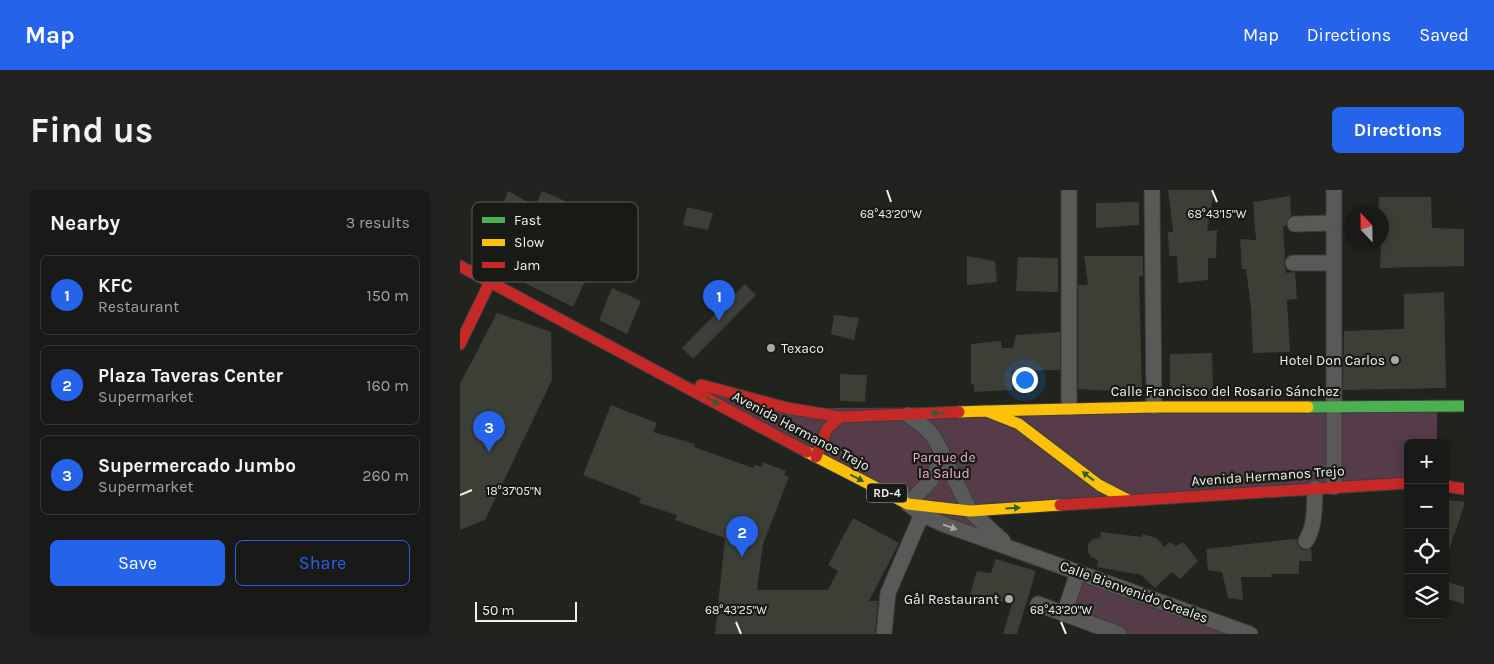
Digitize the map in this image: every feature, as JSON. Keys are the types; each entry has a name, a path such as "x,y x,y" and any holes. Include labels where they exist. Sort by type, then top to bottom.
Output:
{"main road":[{"name":"Avenida Hermanos Trejo","path":"460,266 472,272"},
{"name":"Avenida Hermanos Trejo","path":"490,282 816,457 908,504"},
{"path":"460,344 490,282"},
{"name":"Avenida Hermanos Trejo","path":"670,378 787,408 840,417 986,411 1019,424 1099,485 1130,500"},
{"name":"Calle Francisco del Rosario Sánchez","path":"986,411 1154,407 1464,406"},
{"path":"816,457 827,429 840,417"},
{"name":"Avenida Hermanos Trejo","path":"924,511 970,511 1404,483"},
{"path":"1449,487 1464,489"}],"street":[{"path":"1069,190 1069,408"},
{"path":"1152,190 1154,407"},
{"path":"1334,190 1334,487"},
{"path":"1295,224 1334,223"},
{"path":"1293,263 1334,263"},
{"name":"Calle Bienvenido Creales","path":"906,414 926,427 938,442 970,511 1004,542 1019,551"},
{"path":"908,504 931,480 943,456"},
{"path":"1306,541 1311,533 1314,520 1314,488"},
{"name":"Calle Bienvenido Creales","path":"908,504 924,511 943,524 1250,634"},
{"path":"884,634 888,593 924,511"},
{"path":"1064,614 1078,572"},
{"path":"1038,604 1118,634"}],"green space":[{"name":"Parque de la Salud","path":"670,378 787,408 1437,406 1437,439 1404,439 1404,483 971,511 989,530 943,524"},
{"path":"1078,572 1250,634 1119,634 1064,614"}],"building":[{"path":"1168,190 1214,190 1207,231 1217,230 1216,258 1208,258 1208,280 1178,283 1177,256 1169,256 1168,232 1173,232"},
{"path":"508,191 528,202 504,202"},
{"path":"542,191 565,202 537,202"},
{"path":"1290,196 1291,216 1287,220 1286,226 1283,226 1284,263 1286,273 1295,272 1297,299 1287,300 1290,352 1253,353 1252,316 1246,269 1242,269 1240,239 1256,240 1253,202"},
{"path":"1379,197 1431,197 1432,228 1464,229 1464,266 1380,268 1381,250 1389,250 1389,205 1378,205"},
{"path":"1139,202 1139,225 1096,228 1096,203"},
{"path":"687,207 713,213 708,230 683,225"},
{"path":"967,256 995,261 997,282 967,285"},
{"path":"1084,256 1143,256 1143,276 1139,276 1142,393 1078,389 1078,285 1088,285"},
{"path":"1018,257 1058,258 1058,292 1016,291"},
{"path":"523,282 585,282 573,307"},
{"path":"745,284 756,295 693,359 682,348"},
{"path":"612,288 641,301 627,334 599,320"},
{"name":"Hotel Don Carlos","path":"1444,292 1446,388 1343,390 1344,331 1404,329 1404,294"},
{"path":"497,313 551,332 552,380 485,520 460,530 460,384"},
{"path":"834,315 859,318 854,340 831,334"},
{"path":"1060,332 1060,370 1012,371 1012,390 974,392 974,385 971,384 971,344 1001,341 1002,348 1013,348 1016,335"},
{"path":"1212,353 1213,392 1170,393 1170,354"},
{"path":"840,374 867,375 865,402 840,401"},
{"path":"611,405 657,423 653,432 695,444 694,447 753,468 755,465 762,467 762,462 786,471 784,475 789,477 763,544 757,590 828,590 838,571 828,565 853,518 899,543 869,601 878,601 875,634 715,634 725,538 675,520 677,515 639,503 641,498 583,475"},
{"path":"1449,500 1464,502 1449,550"},
{"path":"1101,532 1142,537 1142,534 1157,538 1164,547 1170,542 1176,546 1183,542 1198,561 1180,579 1172,572 1155,588 1141,575 1097,567 1098,560 1091,557 1088,552 1088,544 1093,539 1100,538"},
{"path":"1297,540 1298,546 1302,550 1311,549 1312,561 1299,561 1299,574 1271,574 1272,577 1241,577 1243,600 1228,598 1222,572 1208,570 1206,549"},
{"name":"Gål Restaurant","path":"996,559 1036,571 1017,634 1003,634 1012,604 970,594 977,571 991,573"},
{"path":"1449,582 1464,587 1464,604 1449,599"}],"traffic: fast":[{"path":"1308,407 1464,406"}],"traffic: slow":[{"path":"988,411 1154,407 1308,407"},
{"path":"959,412 986,411 1019,424 1099,485 1128,500"},
{"path":"807,452 908,504 970,511 1060,505"}],"traffic: jam":[{"path":"460,266 472,272"},
{"path":"460,344 490,282"},
{"path":"490,282 807,452"},
{"path":"701,385 787,408 840,417 959,412"},
{"path":"816,457 827,429 840,417"},
{"path":"1060,505 1404,483"},
{"path":"1449,487 1464,489"}],"place":[{"name":"KFC","path":"719,321"},
{"name":"Texaco","path":"771,348"},
{"name":"Hotel Don Carlos","path":"1395,360"},
{"name":"Supermercado Jumbo","path":"489,452"},
{"name":"Plaza Taveras Center","path":"742,557"},
{"name":"Gål Restaurant","path":"1009,599"}]}
